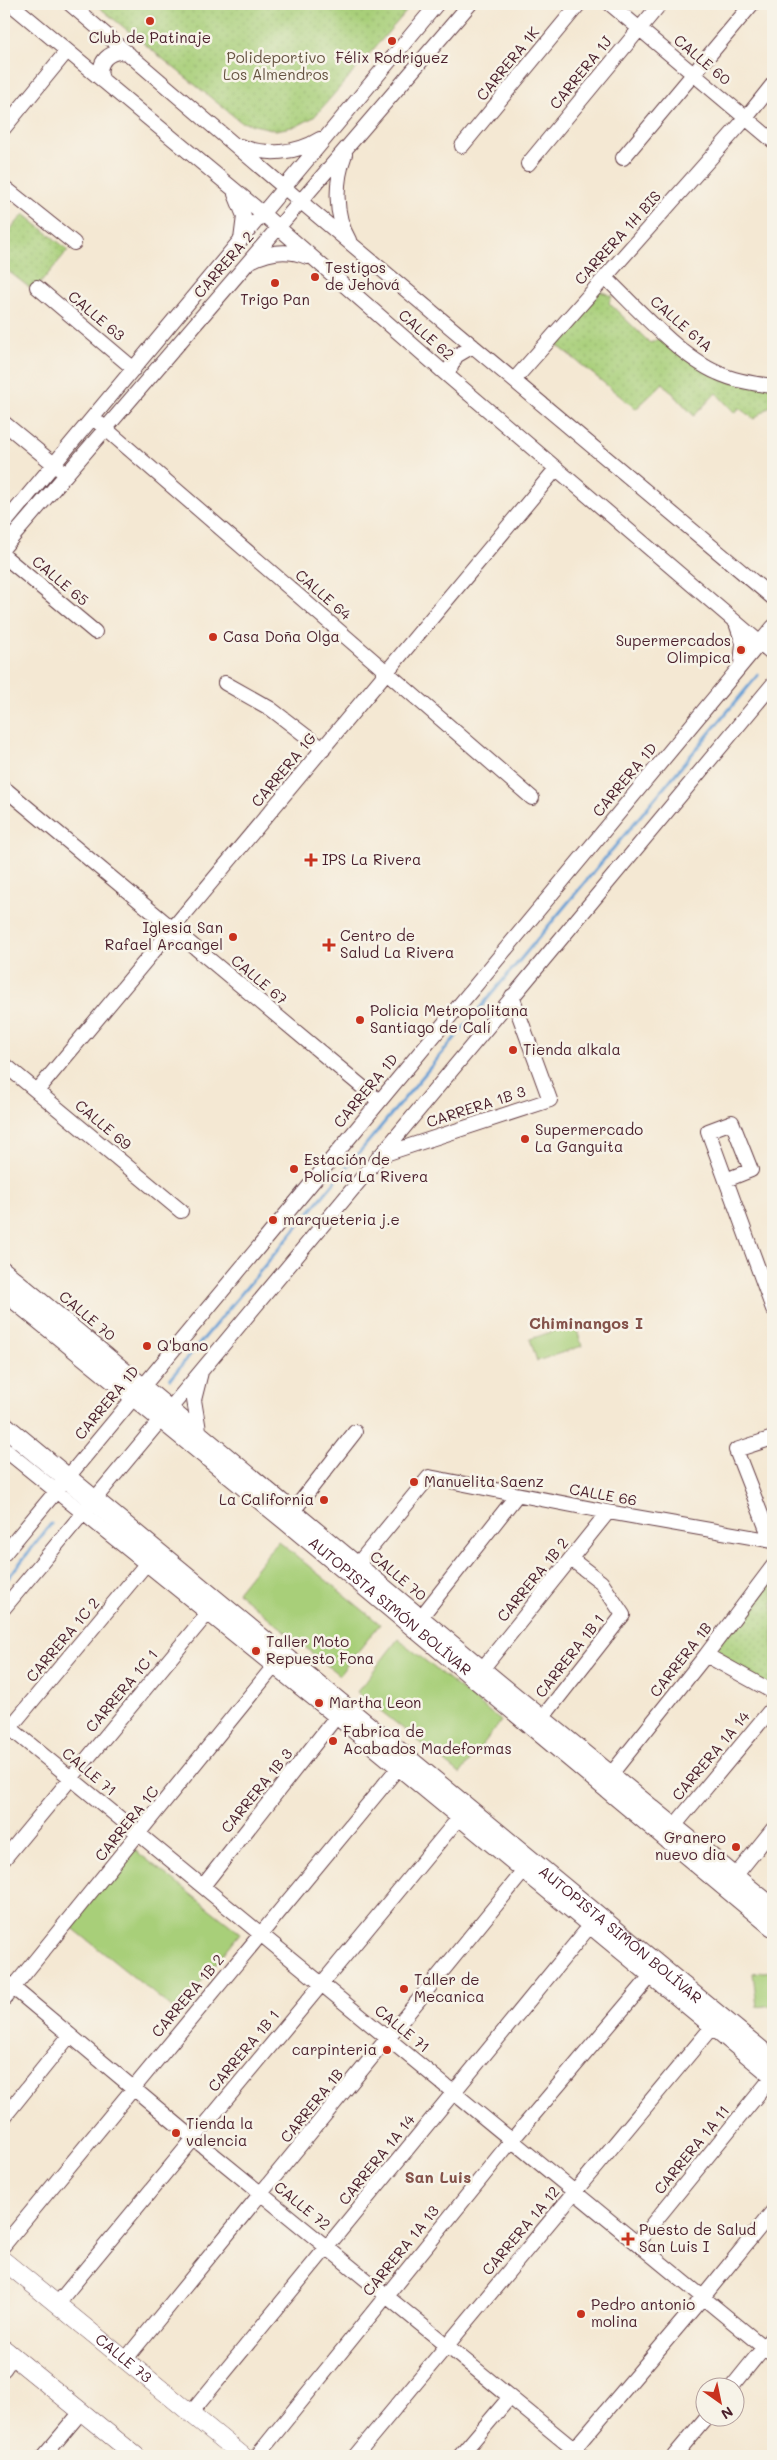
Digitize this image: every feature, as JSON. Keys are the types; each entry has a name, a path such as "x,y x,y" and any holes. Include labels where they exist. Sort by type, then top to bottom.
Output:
{"highway":[{"name":"AUTOPISTA SIMÓN BOLÍVAR","path":"4,1290 98,1356 354,1568 773,1926"},
{"name":"AUTOPISTA SIMÓN BOLÍVAR","path":"4,1426 61,1484 773,2073"}],"main road":[{"name":"CALLE 73","path":"4,2261 244,2456"},
{"path":"7,2358 81,2412 136,2456"}],"street":[{"name":"CALLE 62","path":"11,4 262,214 773,654"},
{"name":"CALLE 62","path":"70,4 284,187 773,598"},
{"name":"CARRERA 2","path":"4,524 437,4"},
{"name":"CARRERA 2","path":"4,547 470,4"},
{"name":"CARRERA 1K","path":"462,146 579,4"},
{"name":"CALLE 60","path":"610,4 773,141"},
{"name":"CARRERA 1J","path":"528,164 660,4"},
{"path":"623,158 752,4"},
{"path":"426,17 446,32"},
{"path":"4,128 67,51"},
{"path":"103,81 100,66 105,58 114,52 129,54"},
{"name":"CARRERA 1H BIS","path":"514,380 746,118 773,84"},
{"path":"234,143 262,152 276,153 304,147 329,132"},
{"path":"346,150 339,174 338,198 341,221 351,242"},
{"path":"4,187 74,243"},
{"path":"230,187 241,204 244,216 244,230 240,242"},
{"path":"246,264 266,254 288,252 299,254 319,264"},
{"name":"CALLE 61A","path":"605,277 680,348 703,366 727,377 773,386"},
{"name":"CALLE 63","path":"37,287 134,369"},
{"path":"447,375 456,356 473,346"},
{"name":"CALLE 64","path":"93,418 532,798"},
{"path":"4,423 66,474"},
{"name":"CARRERA 1G","path":"37,1091 556,469"},
{"name":"CALLE 65","path":"4,556 95,632"},
{"path":"758,584 773,588"},
{"path":"736,622 743,643 740,666"},
{"name":"CARRERA 1D","path":"4,1554 773,627"},
{"path":"225,683 271,710 323,749"},
{"path":"4,1608 165,1412 773,684"},
{"path":"753,710 773,698"},
{"name":"CALLE 67","path":"4,788 379,1101"},
{"name":"CARRERA 1B 3","path":"379,1156 550,1100 512,996"},
{"name":"CALLE 69","path":"4,1064 181,1212"},
{"name":"CARRERA 1B 3","path":"405,1125 412,1145"},
{"path":"726,1180 773,1309"},
{"name":"CALLE 70","path":"4,1269 98,1356"},
{"path":"199,1430 194,1400 200,1373 207,1362"},
{"name":"CALLE 70","path":"165,1412 199,1430 294,1510 354,1568 421,1617 773,1905"},
{"path":"294,1510 355,1432"},
{"path":"772,1541 769,1521 736,1450 773,1438"},
{"path":"4,1449 61,1484"},
{"name":"CALLE 66","path":"354,1568 428,1477 772,1541"},
{"path":"421,1617 517,1495"},
{"path":"88,1506 146,1564 207,1614 278,1662 336,1718 588,1927 712,2027 773,2073"},
{"name":"CARRERA 1B 2","path":"483,1668 608,1512"},
{"name":"CARRERA 1B 1","path":"543,1716 623,1615 600,1582 571,1559"},
{"name":"CARRERA 1C 2","path":"7,1732 146,1564"},
{"name":"CARRERA 1B","path":"612,1773 706,1655 773,1566"},
{"name":"CARRERA 1C 1","path":"4,1859 207,1614"},
{"path":"706,1655 773,1692"},
{"name":"CARRERA 1C","path":"4,1999 9,1984 139,1834 278,1662"},
{"name":"CARRERA 1A 14","path":"675,1825 773,1707"},
{"name":"CARRERA 1B 3","path":"203,1886 336,1718"},
{"name":"CALLE 71","path":"7,1732 71,1777 769,2351"},
{"name":"CARRERA 1B 2","path":"4,2246 398,1768"},
{"name":"CARRERA 1B 1","path":"56,2304 458,1819"},
{"path":"736,1875 773,1829"},
{"name":"CARRERA 1B","path":"125,2360 523,1872"},
{"name":"CARRERA 1A 14","path":"191,2413 588,1927"},
{"name":"CARRERA 1A 13","path":"257,2456 512,2140 650,1977"},
{"name":"CALLE 72","path":"9,1984 193,2138 510,2397 574,2454"},
{"name":"CARRERA 1A 12","path":"355,2456 712,2027"},
{"path":"4,2117 70,2035"},
{"name":"CARRERA 1A 11","path":"637,2243 773,2073"},
{"path":"574,2454 773,2211"},
{"path":"741,2378 769,2351 773,2336"},
{"path":"460,2456 510,2397"},
{"path":"44,2456 81,2412"},
{"path":"674,2456 698,2428"}],"green space":[{"name":"Polideportivo Los Almendros","path":"95,4 413,4 314,117 297,126 276,130 241,122"},
{"path":"24,214 68,250 34,291 4,268 4,237"},
{"path":"597,290 612,296 609,303 650,343 666,335 703,366 773,386 773,404 754,419 739,408 735,413 716,393 694,416 663,383 636,409 551,340"},
{"path":"575,1324 582,1346 537,1361 530,1339"},
{"path":"278,1541 380,1624 339,1675 237,1592"},
{"path":"773,1566 773,1692 706,1655"},
{"path":"398,1639 501,1721 460,1774 357,1692"},
{"path":"131,1847 240,1933 177,2012 70,1926"},
{"path":"773,1971 773,2005 757,2007 753,1973"}],"waterway":[{"path":"170,1379 758,675"},
{"path":"4,1583 51,1524"}],"place":[{"name":"Club de Patinaje","path":"150,21"},
{"name":"Félix Rodriguez","path":"392,41"},
{"name":"Testigos de Jehová","path":"315,277"},
{"name":"Trigo Pan","path":"275,283"},
{"name":"Casa Doña Olga","path":"213,637"},
{"name":"Supermercados Olimpica","path":"741,650"},
{"name":"IPS La Rivera","path":"311,860"},
{"name":"Iglesia San Rafael Arcangel","path":"233,937"},
{"name":"Centro de Salud La Rivera","path":"329,945"},
{"name":"Policia Metropolitana Santiago de Calí","path":"360,1020"},
{"name":"Tienda alkala","path":"513,1050"},
{"name":"Supermercado La Ganguita","path":"525,1139"},
{"name":"Estación de Policía La Rivera","path":"294,1169"},
{"name":"marqueteria j.e","path":"273,1220"},
{"name":"Q'bano","path":"147,1346"},
{"name":"Manuelita Saenz","path":"414,1482"},
{"name":"La California","path":"324,1500"},
{"name":"Taller Moto Repuesto Fona","path":"256,1651"},
{"name":"Martha Leon","path":"319,1703"},
{"name":"Fabrica de Acabados Madeformas","path":"333,1741"},
{"name":"Granero nuevo dia","path":"736,1847"},
{"name":"Taller de Mecanica","path":"404,1989"},
{"name":"carpinteria","path":"387,2050"},
{"name":"Tienda la valencia","path":"176,2133"},
{"name":"Puesto de Salud San Luis I","path":"628,2239"},
{"name":"Pedro antonio molina","path":"581,2314"}],"district":[{"name":"Chiminangos I","path":"586,1323"},
{"name":"San Luis","path":"438,2177"}]}
